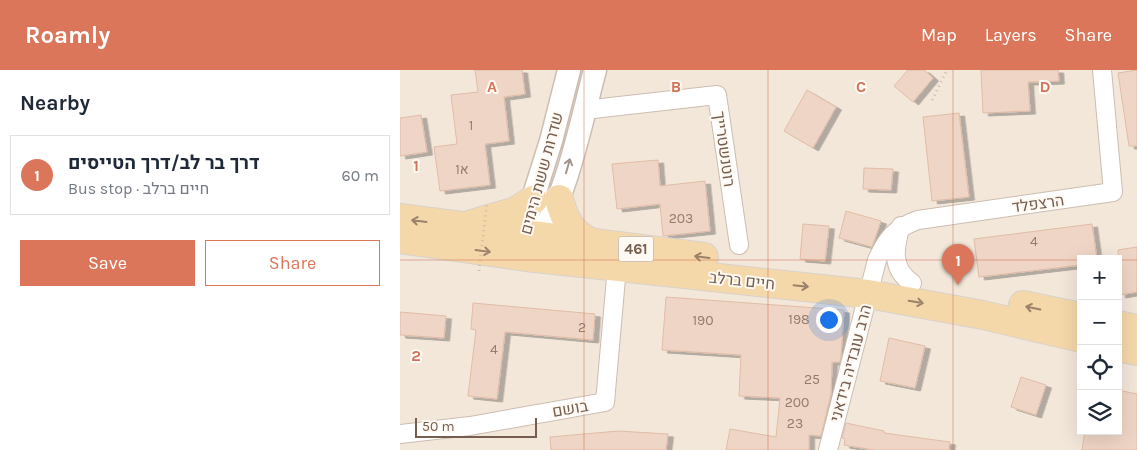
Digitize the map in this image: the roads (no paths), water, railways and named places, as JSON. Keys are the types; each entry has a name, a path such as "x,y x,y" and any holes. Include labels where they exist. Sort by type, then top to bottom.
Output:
{"main road":[{"path":"460,226 516,211 546,199 562,211 570,228 584,239 598,245"},
{"name":"חיים ברלב","path":"400,218 460,226 616,267 870,285 912,283 1077,316"},
{"name":"חיים ברלב","path":"400,239 598,245 870,285 983,315 1077,337"},
{"path":"1122,326 1137,329"},
{"path":"1122,348 1137,351"}],"street":[{"name":"שדרות ששת הימים","path":"546,199 568,70"},
{"name":"שדרות ששת הימים","path":"529,243 584,110 595,70"},
{"name":"הרצפלד","path":"901,226 918,220 1113,192 1102,70"},
{"name":"רוטנשטרייך","path":"584,110 717,95 739,246"},
{"path":"901,226 896,242 896,264 904,277 912,283"},
{"path":"870,285 885,242 901,226"},
{"name":"בושם","path":"400,434 470,426 606,402 616,267"},
{"name":"הרב עובדיה בידאני","path":"828,450 870,285"}],"place":[{"name":"דרך בר לב/דרך הטייסים","path":"958,285"}]}
